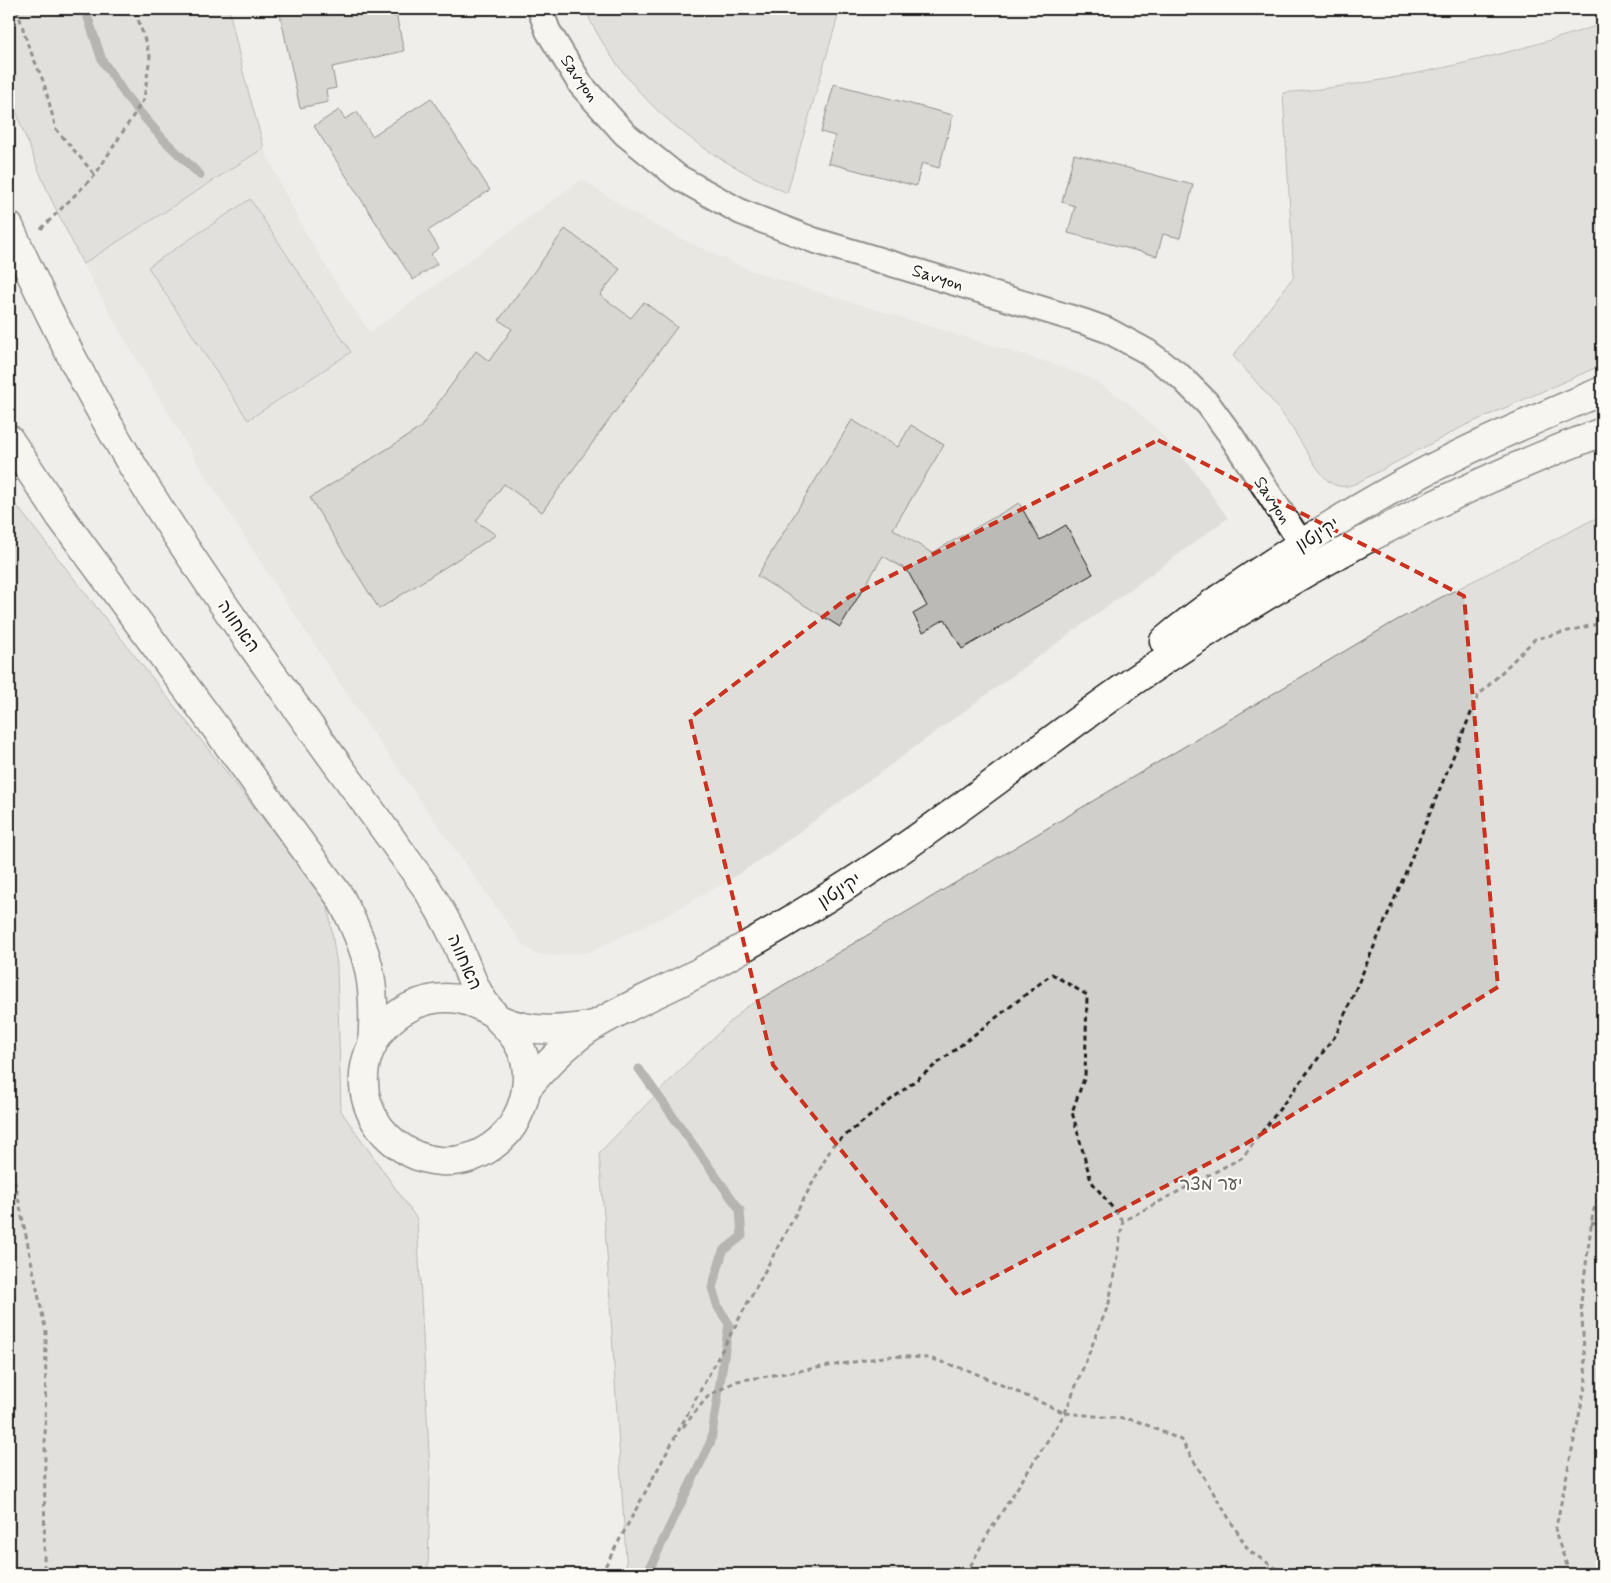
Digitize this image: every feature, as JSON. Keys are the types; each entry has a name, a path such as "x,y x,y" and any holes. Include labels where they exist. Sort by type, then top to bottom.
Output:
{"main road":[{"name":"האחווה","path":"9,226 42,301 94,400 150,493 206,579 426,887 447,923 479,995 496,1016"},
{"name":"יקינטון","path":"1066,729 1117,680 1174,633 1235,588 1301,544 1370,502 1444,461 1602,391"},
{"name":"יקינטון","path":"526,1089 558,1053 595,1025 717,963 815,905 956,811 1066,729 1202,636 1346,551 1420,512 1497,476 1602,432"},
{"path":"9,439 60,516 340,897 358,932 368,964 374,993 372,1046"},
{"path":"455,999 474,1004 496,1016 517,1041 522,1052 527,1076 522,1108 513,1126 495,1144 484,1151 461,1160 436,1161 400,1148 381,1130 374,1119 366,1096 364,1083 367,1058 382,1029 396,1015 424,1001 455,999"},
{"name":"יקינטון","path":"496,1016 514,1026 541,1029 568,1029 595,1025"}],"street":[{"name":"Savyon","path":"540,9 548,31 581,85 625,134 678,177 741,212 813,240 1085,322 1127,340 1164,363 1195,390 1220,418 1301,544 1313,570"}],"path":[{"path":"17,9 28,45 44,83 56,129 95,175"},
{"path":"20,251 95,175 144,99 150,56 133,9"},
{"path":"1122,1221 1243,1157 1336,1035 1478,696 1535,639 1602,623"},
{"path":"601,1574 833,1145 1052,974 1087,995 1085,1076 1072,1112 1091,1181 1122,1221 1108,1303 1065,1413 986,1537 966,1574"},
{"path":"9,1154 46,1332 44,1574"},
{"path":"1570,1574 1555,1532 1586,1382 1581,1302 1593,1212 1602,1189"},
{"path":"1591,1224 1602,1224"},
{"path":"677,1434 709,1395 737,1382 890,1356 928,1358 970,1371 1065,1413 1135,1420 1181,1440 1249,1551 1285,1574"}],"highlighted area":[{"path":"1158,440 1464,596 1498,987 1247,1143 958,1296 773,1065 690,718 849,597"}],"shaded area":[{"path":"264,148 303,228 335,281 370,332 582,179 631,212 680,238 750,270 1057,365 1092,379 1126,401 1160,432 1194,470 1228,518 773,851 731,879 670,914 590,952 557,956 534,953 522,944 372,732 282,596 197,462 119,330 83,264"}],"green space":[{"path":"9,9 229,9 244,76 264,148 83,264 48,193 20,123 9,85"},
{"path":"585,9 840,9 787,193 715,155 669,121 648,101 612,58"},
{"path":"1602,24 1602,365 1466,425 1355,484 1342,486 1333,484 1325,478 1277,407 1233,356 1294,276 1283,93 1364,83 1444,68 1524,48"},
{"path":"250,199 351,352 248,420 148,267"},
{"path":"9,496 327,900 337,966 341,1111 417,1219 430,1472 428,1574 9,1574"},
{"name":"יער מצר","path":"1602,515 1602,1574 627,1574 599,1153 690,1060 745,1008 1397,620"}],"building":[{"path":"279,9 395,9 404,51 332,67 336,88 326,90 328,102 300,108"},
{"path":"834,84 953,115 939,168 922,163 916,186 828,163 835,136 821,132"},
{"path":"431,98 490,190 428,231 439,248 431,254 437,264 413,280 314,126 339,110 345,119 357,112 372,136"},
{"path":"1074,154 1193,185 1180,238 1163,234 1157,256 1068,233 1075,206 1062,202"},
{"path":"565,229 620,269 600,295 631,318 644,302 677,327 542,512 504,484 476,521 496,535 379,609 310,498 420,428 476,351 489,361 512,329 499,320"},
{"path":"852,420 898,447 911,425 944,445 893,529 932,553 1019,503 1040,540 1066,525 1093,574 962,649 945,619 923,632 913,614 927,606 907,570 883,556 840,627 757,576"}],"waterway":[{"path":"85,9 102,60 126,96 162,138 200,175"},
{"path":"639,1069 740,1210 742,1236 723,1251 712,1288 718,1307 729,1324 711,1441 647,1574"}]}
